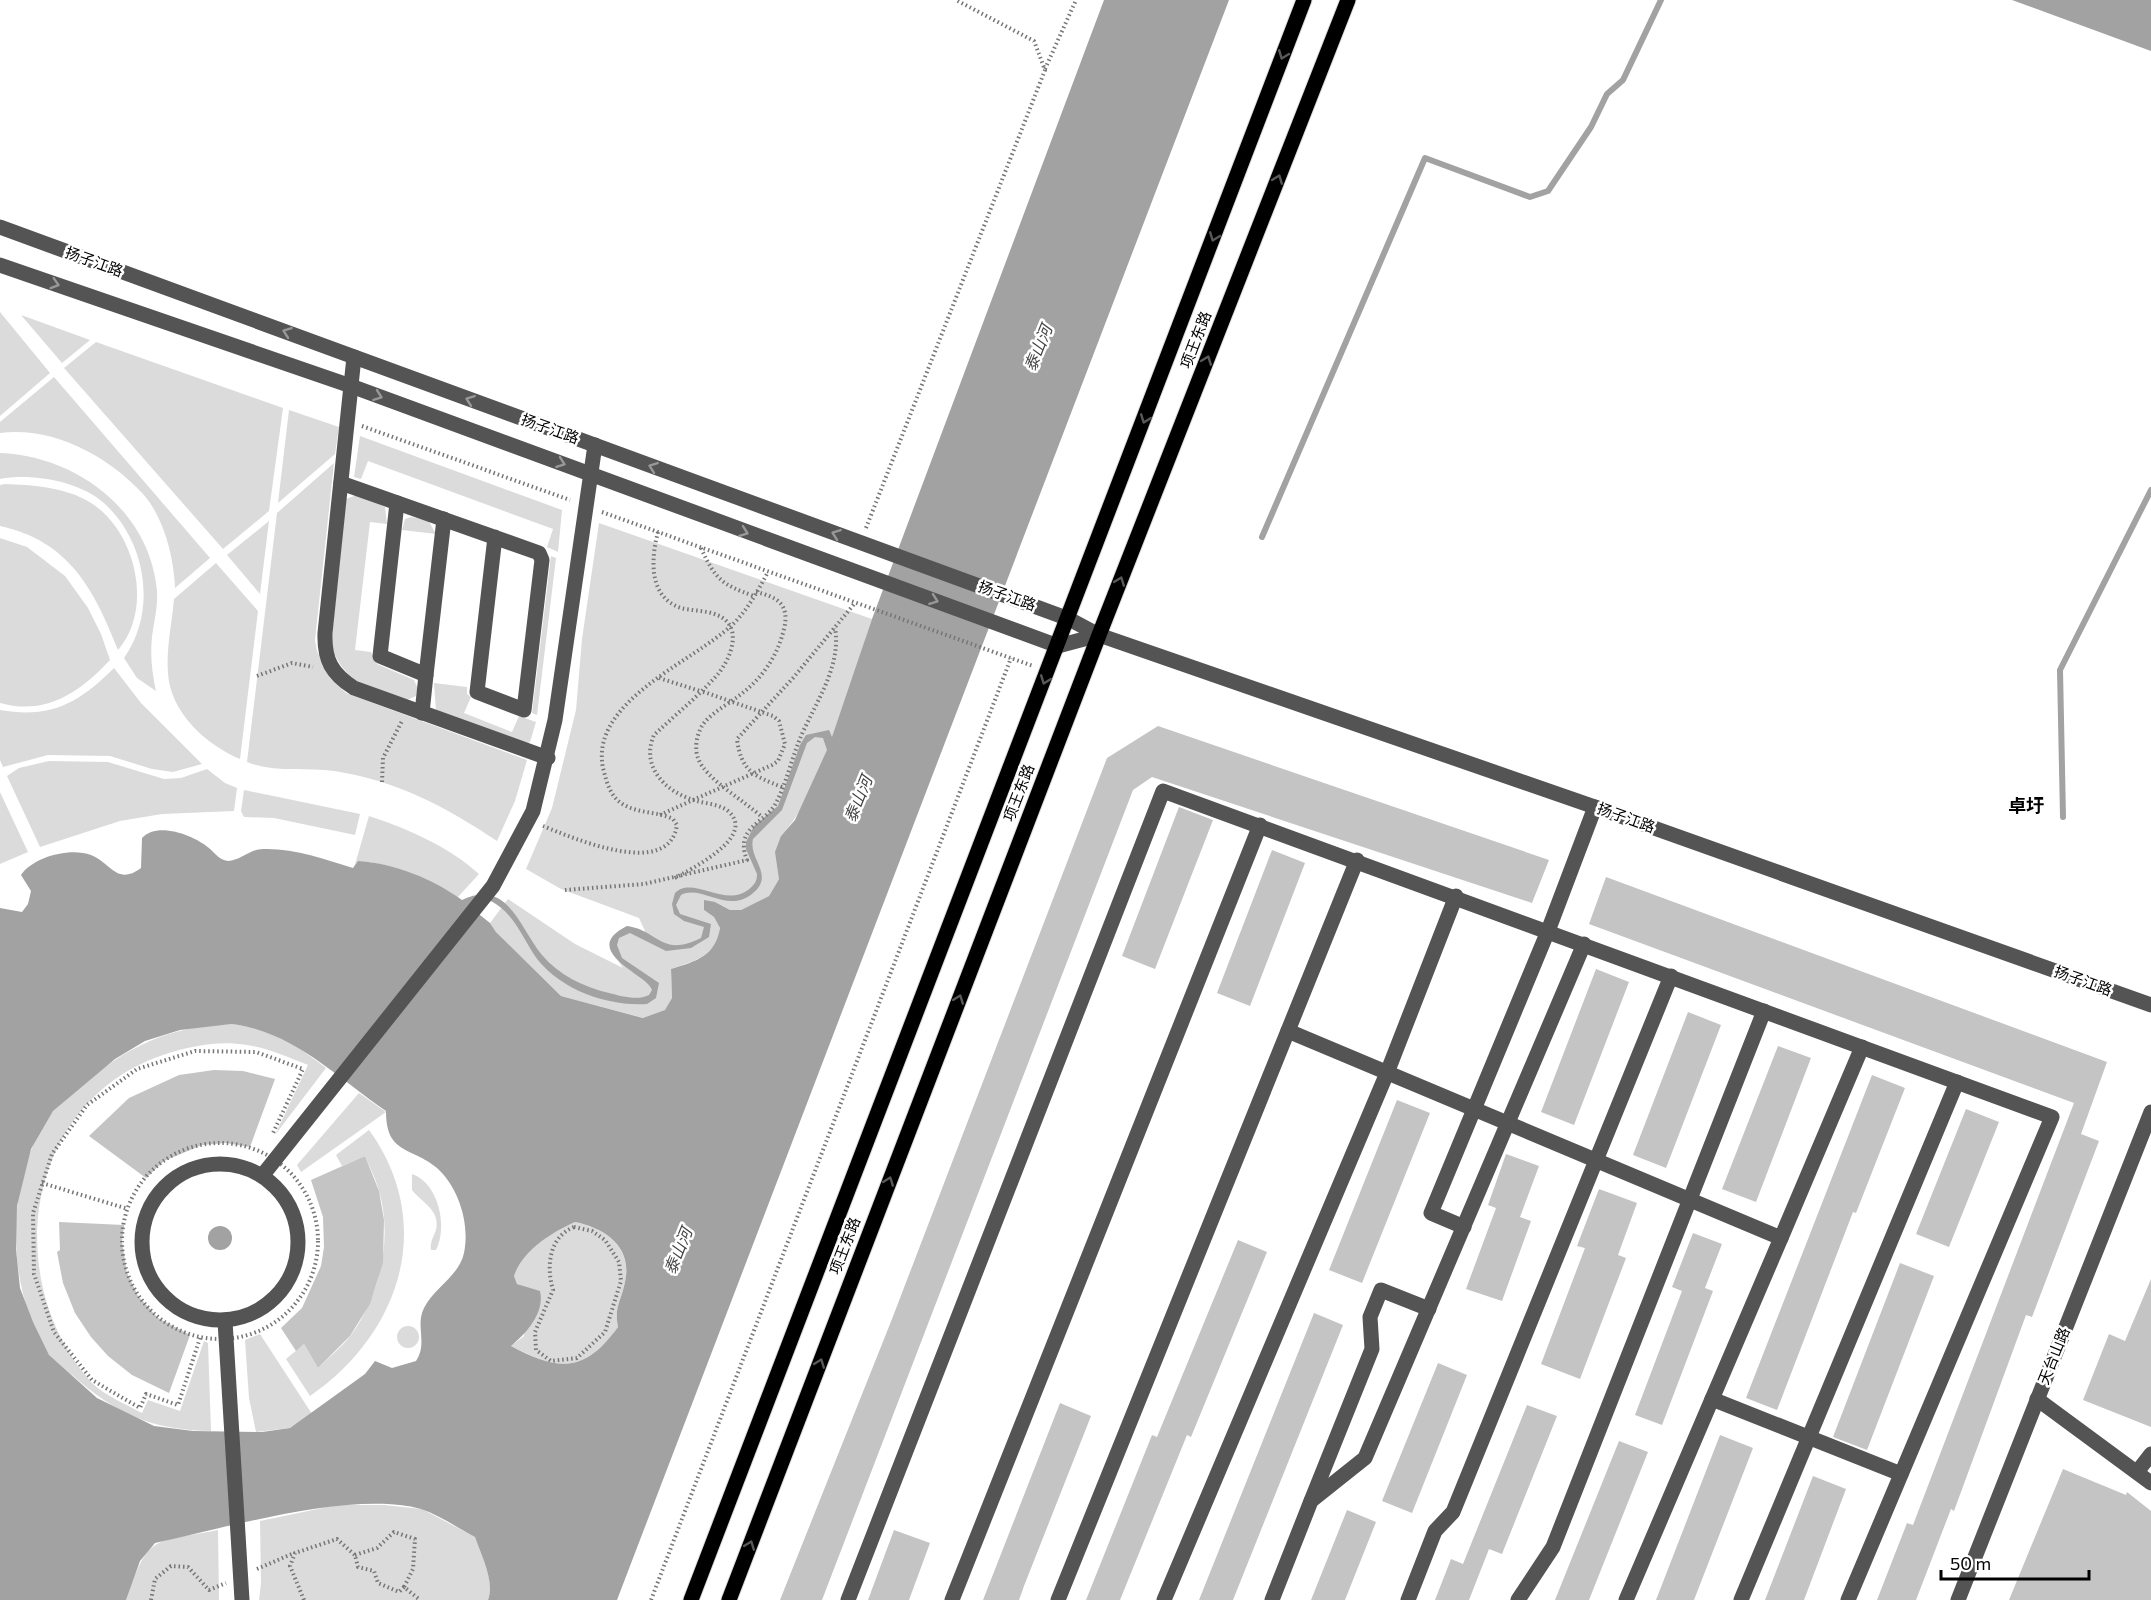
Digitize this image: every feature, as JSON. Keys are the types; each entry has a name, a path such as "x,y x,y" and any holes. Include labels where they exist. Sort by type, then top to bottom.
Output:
{"main road":[{"name":"项王东路","path":"691,1600 1059,646 1304,0"},
{"name":"项王东路","path":"729,1600 1099,635 1348,0"}],"street":[{"name":"扬子江路","path":"0,227 1010,597 1069,619 1099,635 1595,807 2151,1005"},
{"name":"扬子江路","path":"0,265 351,386 1059,646"},
{"path":"354,357 325,633 324,649 328,664 340,679 354,688 548,758"},
{"path":"262,1176 270,1156 324,1098 493,886 529,821 548,758 595,446"},
{"path":"341,483 495,537 538,553 542,560 524,710 477,692 495,537"},
{"path":"397,503 380,657 426,675"},
{"path":"423,713 444,519"},
{"path":"1059,646 1099,635"},
{"path":"848,1600 1163,790 2052,1117 1848,1600"},
{"path":"1464,1227 1431,1213 1548,931 1595,807"},
{"path":"952,1600 1260,825"},
{"path":"1058,1600 1358,860"},
{"path":"1164,1600 1387,1073 1455,896"},
{"path":"1311,1501 1365,1458 1584,944"},
{"path":"1408,1600 1435,1531 1453,1512 1671,976"},
{"path":"1518,1600 1553,1547 1764,1011"},
{"path":"1288,1031 1781,1238"},
{"path":"1626,1600 1862,1047"},
{"path":"1742,1600 1957,1082"},
{"name":"天台山路","path":"1958,1600 2151,1113"},
{"path":"223,1162 248,1168 262,1176 271,1181 288,1202 297,1227 298,1253 290,1279 274,1300 251,1314 225,1321 200,1318 177,1308 158,1291 145,1268 141,1243 144,1218 156,1195 169,1183 198,1166 223,1162"},
{"path":"1272,1600 1372,1348 1370,1317 1381,1290 1429,1309"},
{"path":"225,1321 242,1600"},
{"path":"1712,1399 1901,1474"},
{"path":"2037,1399 2151,1483"},
{"path":"2137,1472 2151,1454"}],"path":[{"path":"956,0 1034,42 1045,70"},
{"path":"860,543 1045,70 1076,0"},
{"path":"658,532 652,564 654,576 663,596 679,607 717,615 730,627 734,644 719,672 701,692 654,735 650,746 649,757 662,781 693,800 728,811 734,820 734,832 718,852 673,879"},
{"path":"702,548 711,570 723,584 774,597 782,604 786,615 780,643 771,664 703,724 696,749 698,758 706,771 762,817"},
{"path":"529,821 602,848 629,853 657,850 669,843 676,834 677,825 673,819 630,808 619,802 608,787 602,765 603,745 615,719 630,701 658,678 730,627 755,594 768,572"},
{"path":"782,787 756,777 748,771 737,739 855,603"},
{"path":"867,607 992,652"},
{"path":"566,890 601,889 673,879 747,860 743,847 745,839 776,803 805,725 816,706 833,661 837,639 835,628"},
{"path":"651,1600 1011,658"},
{"path":"257,676 292,663 311,667 328,664"},
{"path":"658,678 773,716 782,726 785,744 778,760 772,765 660,815"},
{"path":"382,782 383,759 398,733 407,707"},
{"path":"200,1338 178,1405 146,1394 140,1408 92,1380 54,1332 34,1274 33,1213 52,1154 87,1105 137,1069 195,1051 256,1052 303,1069 270,1156"},
{"path":"226,1143 270,1156 300,1182 315,1212 319,1246 311,1279 294,1308 267,1328 227,1340 200,1338 178,1331 158,1318 138,1296 127,1273 122,1242 128,1209 146,1178 164,1161 181,1151 202,1145 226,1143"},
{"path":"42,1183 128,1209"},
{"path":"574,1227 582,1228 605,1240 619,1262 621,1281 605,1332 577,1358 550,1361 536,1350 535,1332 553,1290 549,1265 560,1234 574,1227"},
{"path":"150,1600 155,1579 171,1566 188,1567 209,1590 295,1553 337,1539 355,1555 358,1567 374,1571 378,1583 399,1592 413,1569 415,1539 394,1532 377,1548 355,1555"},
{"path":"295,1553 290,1566 304,1600"},
{"path":"404,1587 420,1600"}],"shaded area":[{"path":"0,312 50,373 0,416"},
{"path":"21,315 90,340 62,363"},
{"path":"96,342 283,408 269,511 223,549 64,368"},
{"path":"54,377 210,558 175,588 173,564 167,538 157,514 143,494 129,480 96,456 59,439 40,434 0,433 0,422"},
{"path":"289,410 339,427 335,454 278,503"},
{"path":"360,436 562,510 558,552 547,547 553,529 368,461 361,479 354,477"},
{"path":"0,453 29,457 56,465 82,477 105,493 125,513 140,536 151,562 157,591 151,650 156,691 137,678 124,658 141,620 144,599 143,578 138,558 119,520 95,496 69,484 41,478 0,479"},
{"path":"334,463 315,640 317,651 329,677 346,693 527,760 515,801 497,841 439,806 378,781 334,771 279,769 247,762 277,513"},
{"path":"0,485 67,492 86,500 103,512 117,528 134,569 137,591 136,612 129,633 118,650 99,607 76,571 44,543 24,533 0,526"},
{"path":"357,495 385,507 387,524 370,522 355,650 371,652 377,664 414,680 418,689 416,696 402,702 350,676 336,658 331,645 346,499"},
{"path":"411,517 428,520 436,534 402,530 405,519"},
{"path":"269,521 260,594 227,555"},
{"path":"599,523 872,619 823,763 796,816 781,836 779,879 769,896 741,910 730,910 715,902 704,910 714,917 720,928 714,945 703,956 671,969 672,998 666,1010 644,1018 561,996 496,932 490,923 508,899 575,944 623,968 613,951 612,940 619,931 627,926 645,931 639,918 561,889 526,869 552,808 576,710 582,639"},
{"path":"0,538 27,547 65,576 88,608 101,634 110,660 87,682 47,704 17,706 0,703"},
{"path":"551,556 556,558 537,715 532,713"},
{"path":"216,563 258,611 240,759 215,745 192,726 175,701 168,673 168,645 174,599"},
{"path":"114,668 141,703 202,764 173,772 152,769 110,756 48,755 3,767 0,760 0,710 34,712 63,706 89,691"},
{"path":"434,683 467,687 467,694 471,697 464,713 512,732 519,716 536,722 530,742 436,711"},
{"path":"49,761 108,762 164,779 181,778 207,769 225,783 237,788 234,811 162,814 120,821 40,847 7,776 19,768"},
{"path":"244,790 360,814 355,835 274,818 244,817 241,811"},
{"path":"0,792 28,852 0,864"},
{"path":"369,816 427,839 454,855 479,874 458,897 422,878 384,865 358,861 354,868"},
{"path":"231,1024 258,1029 282,1038 326,1068 275,1135 308,1065 255,1046 215,1044 183,1049 163,1055 116,1078 80,1112 55,1153 41,1198 37,1247 45,1295 63,1342 97,1388 142,1413 148,1400 180,1411 204,1341 208,1343 211,1431 190,1430 153,1423 120,1410 88,1389 50,1357 34,1327 24,1297 18,1265 16,1232 18,1199 25,1168 36,1138 52,1112 65,1099 114,1061 150,1041 188,1029"},
{"path":"359,1093 386,1112 301,1172 297,1165"},
{"path":"369,1130 390,1166 401,1202 404,1239 399,1275 386,1309 367,1342 341,1371 310,1396 286,1359 304,1344 318,1368 340,1348 361,1320 370,1303 381,1266 385,1228 375,1178 365,1156 342,1166 336,1155"},
{"path":"412,1174 429,1187 439,1207 441,1230 436,1250 431,1250 431,1247 436,1230 436,1217 412,1190"},
{"path":"575,1222 597,1229 621,1250 625,1259 625,1282 617,1309 618,1327 605,1343 593,1354 581,1360 556,1363 511,1346 524,1336 526,1287 517,1284 514,1276 531,1250 557,1231"},
{"path":"404,1326 412,1326 419,1333 419,1341 412,1348 404,1348 397,1341 397,1333"},
{"path":"260,1334 312,1414 290,1428 256,1432 249,1398 245,1340"},
{"path":"337,1505 384,1505 422,1509 475,1537 489,1576 488,1600 259,1600 260,1521"},
{"path":"218,1530 219,1600 126,1600 141,1563 156,1545 166,1540"}],"water":[{"name":"泰山河","path":"1104,0 1229,0 617,1600 488,1600 489,1576 475,1537 421,1509 393,1504 361,1504 289,1513 155,1543 140,1561 126,1600 0,1600 0,908 22,912 28,904 31,891 21,875 34,863 43,859 73,852 91,855 120,874 133,873 141,868 142,838 149,833 166,830 202,843 220,858 228,861 258,850 275,849 309,855 353,868 358,861 372,862 413,873 439,885 462,900 478,895 491,895 511,909 542,955 564,974 581,984 599,990 629,997 644,997 652,990 612,953 609,944 614,935 627,926 637,928 668,944 688,943 701,938 704,927 684,921 674,914 672,904 675,893 682,888 690,887 729,896 739,895 753,885 757,874 746,849 746,842 754,826 778,806 800,745 806,735 829,730 832,737 872,619","holes":["815,737 823,738 827,750 795,820 781,836 775,852 779,879 769,896 741,910 730,910 715,902 704,900 704,910 714,917 720,928 718,937 714,945 703,956 671,969 672,998 665,1010 643,1018 561,996 496,932 490,923 470,907 486,899 502,908 543,965 568,985 583,993 615,1002 647,1004 656,998 659,983 622,958 617,945 619,938 630,933 666,951 691,948 709,937 711,924 680,914 676,905 681,895 697,893 733,901 743,899 759,887 762,874 754,854 753,839 782,810 807,743","231,1024 253,1028 274,1036 313,1057 386,1111 387,1125 395,1143 437,1168 445,1176 461,1207 465,1230 464,1253 452,1275 424,1308 421,1321 421,1348 416,1361 392,1368 375,1361 365,1374 290,1428 262,1432 193,1431 154,1426 97,1398 49,1355 20,1288 16,1249 17,1206 31,1149 53,1111 115,1059 145,1041 180,1030","575,1222 606,1234 621,1249 626,1270 617,1309 618,1327 594,1353 582,1360 557,1363 543,1360 511,1346 533,1322 541,1299 540,1291 517,1284 514,1276 531,1250"]},
{"path":"2012,0 2151,0 2151,51"},
{"path":"220,1226 229,1229 232,1238 229,1247 220,1250 211,1247 208,1238 211,1229"}],"building":[{"path":"1158,726 1549,860 1532,903 1152,777 1133,790 822,1600 780,1600 892,1319 1107,758"},
{"path":"1179,807 1213,820 1155,969 1122,956"},
{"path":"1272,850 1305,863 1250,1006 1217,993"},
{"path":"1606,877 2107,1062 2081,1134 2099,1141 2032,1317 2026,1315 1954,1511 1951,1509 1916,1600 1877,1600 1907,1523 1913,1525 2074,1103 1589,924"},
{"path":"1596,969 1629,982 1574,1125 1541,1112"},
{"path":"1688,1012 1721,1025 1666,1168 1633,1155"},
{"path":"1778,1046 1811,1058 1756,1202 1722,1189"},
{"path":"214,1070 243,1071 275,1079 250,1147 226,1143 202,1145 164,1161 146,1178 89,1136 129,1098 179,1075"},
{"path":"1872,1075 1905,1088 1856,1213 1853,1212 1777,1410 1746,1398"},
{"path":"1397,1100 1430,1113 1362,1283 1329,1270"},
{"path":"1966,1109 1999,1122 1949,1247 1916,1234"},
{"path":"1506,1154 1539,1166 1520,1217 1531,1221 1502,1301 1466,1289 1496,1208 1488,1205"},
{"path":"365,1156 379,1191 384,1220 383,1263 370,1304 350,1336 318,1368 304,1344 296,1351 281,1328 302,1308 321,1266 324,1247 323,1217 311,1180"},
{"path":"1599,1189 1637,1203 1618,1255 1626,1258 1580,1379 1541,1364 1585,1248 1577,1246"},
{"path":"59,1222 124,1225 122,1242 127,1273 138,1296 158,1318 190,1335 169,1393 132,1375 108,1356 91,1337 75,1313 63,1283 57,1252 60,1250"},
{"path":"1693,1233 1722,1244 1705,1288 1713,1291 1662,1425 1635,1415 1682,1291 1672,1287"},
{"path":"1238,1240 1267,1252 1191,1437 1187,1435 1120,1600 1086,1600 1152,1435 1157,1437"},
{"path":"1900,1263 1934,1276 1867,1450 1833,1437"},
{"path":"2151,1279 2151,1427 2083,1400 2109,1334 2125,1341"},
{"path":"1314,1313 1343,1325 1233,1600 1199,1600"},
{"path":"1438,1363 1467,1375 1412,1513 1382,1501"},
{"path":"1060,1403 1091,1416 1019,1600 983,1600"},
{"path":"1527,1405 1557,1416 1502,1554 1489,1549 1469,1600 1435,1600 1451,1559 1463,1564"},
{"path":"1720,1435 1753,1448 1694,1600 1656,1600"},
{"path":"1619,1441 1648,1452 1589,1600 1555,1600"},
{"path":"2063,1469 2126,1495 2127,1492 2151,1511 2151,1600 2009,1600"},
{"path":"1813,1476 1846,1489 1804,1600 1765,1600"},
{"path":"1347,1510 1376,1522 1345,1600 1311,1600"},
{"path":"894,1530 930,1543 909,1600 868,1600"}],"waterway":[{"path":"1262,537 1425,158 1530,197 1548,191 1591,127 1607,94 1623,80 1661,0"},
{"path":"2063,817 2060,670 2151,490"}],"district":[{"name":"卓圩","path":"2026,806"}]}
